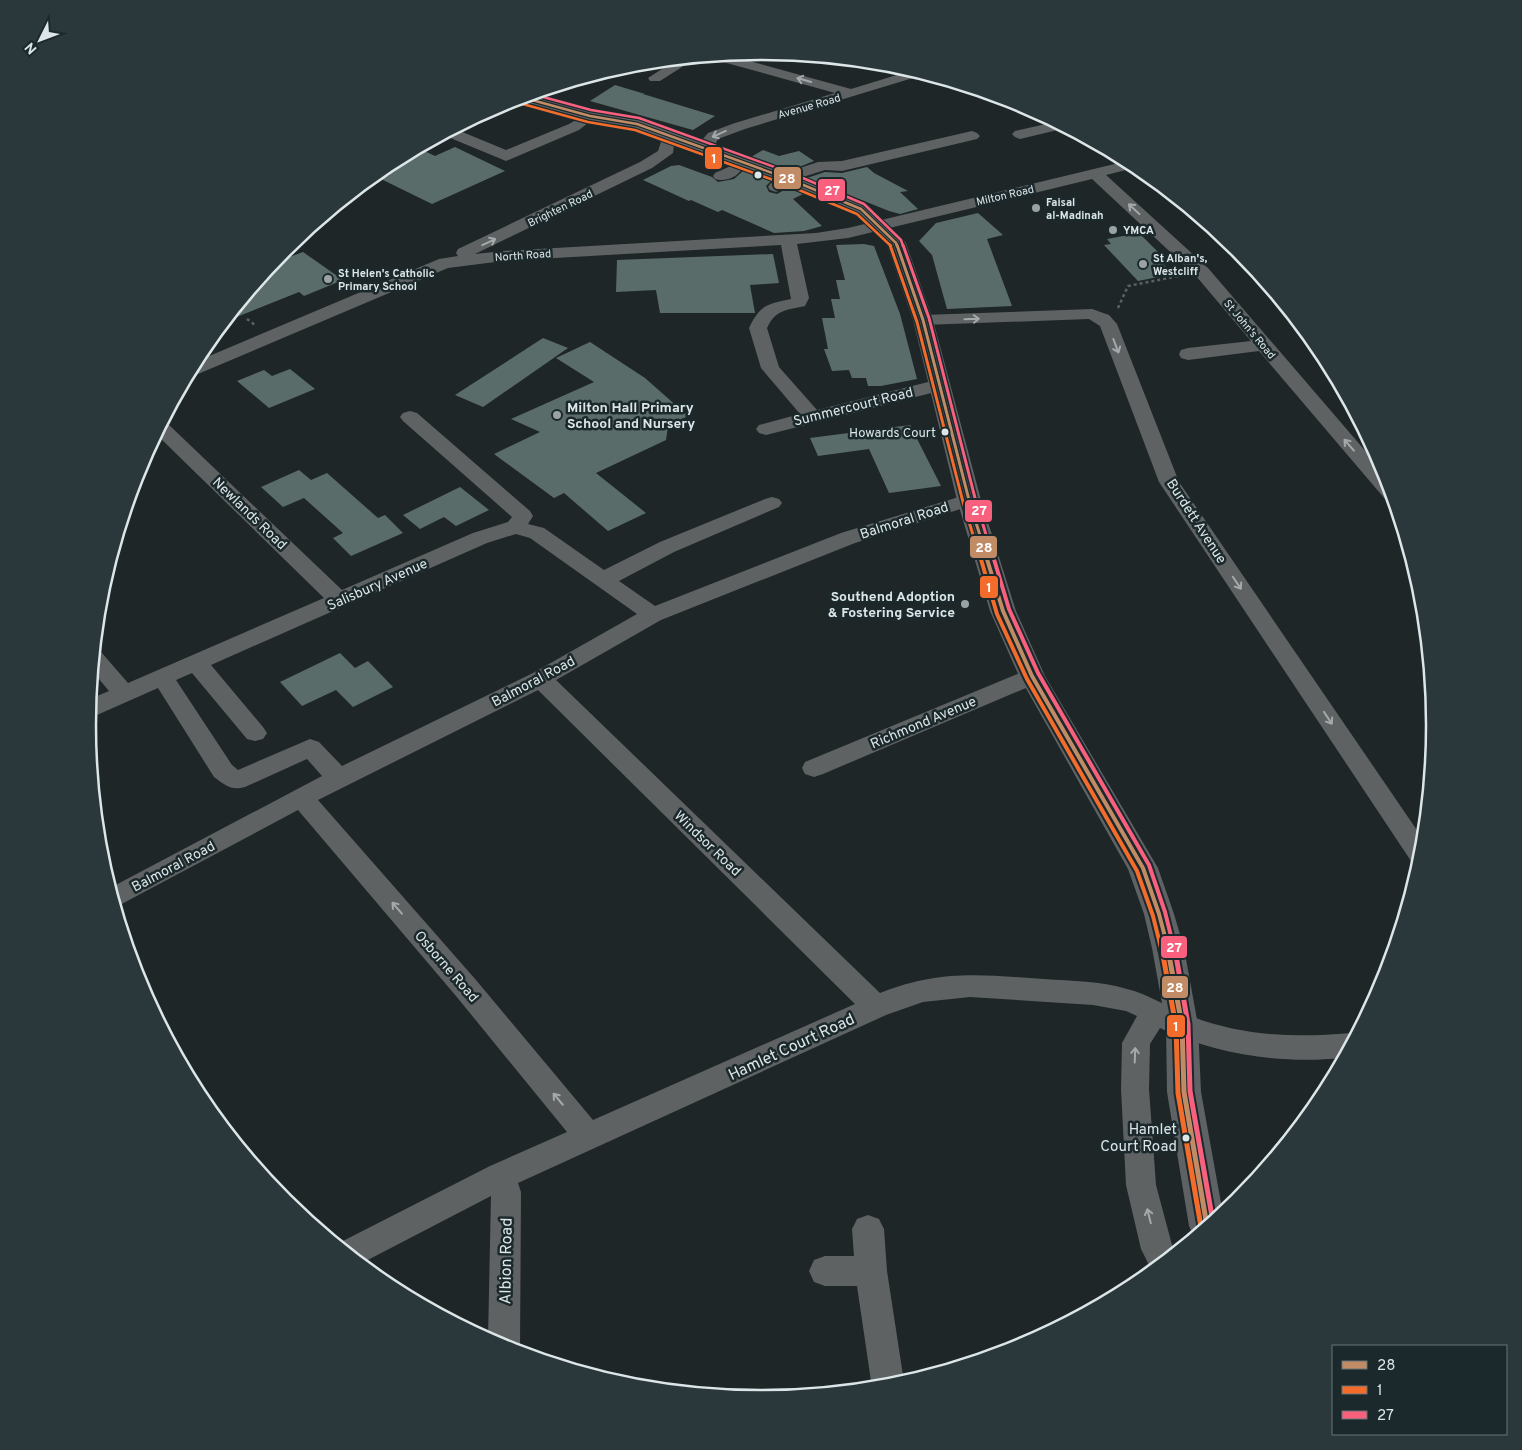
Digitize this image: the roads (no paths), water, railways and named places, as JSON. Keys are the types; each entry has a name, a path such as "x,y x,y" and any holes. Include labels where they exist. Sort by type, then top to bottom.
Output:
{"main road":[{"path":"533,100 590,116 637,124 706,149 782,183 846,216 876,225 896,243 923,320 969,500 1003,611 1032,676 1143,868 1159,914 1168,948 1182,1025 1184,1092 1206,1219"},
{"path":"590,116 627,132 666,145 727,173 782,183"}],"street":[{"path":"733,61 851,94"},
{"path":"655,78 676,66"},
{"name":"Avenue Road","path":"706,149 706,145 713,136 740,126 907,77"},
{"path":"456,135 506,156 574,127 590,116"},
{"path":"1020,134 1051,127"},
{"path":"782,183 800,173 824,165 842,166 972,136"},
{"name":"Brighten Road","path":"444,263 646,165 665,152 666,145"},
{"name":"Milton Road","path":"876,225 1122,167"},
{"name":"St John's Road","path":"1096,174 1202,272 1262,345 1378,479"},
{"name":"North Road","path":"202,365 444,263 503,256 788,240 848,233 876,225"},
{"path":"788,240 800,298 799,302 782,305 764,315 758,328 770,368 812,416"},
{"name":"Burdett Avenue","path":"923,320 1092,314 1103,319 1108,324 1169,482 1414,846"},
{"path":"1188,354 1262,345"},
{"name":"Summercourt Road","path":"766,429 812,416 940,386"},
{"path":"410,417 523,516 516,527 537,533 653,615"},
{"name":"Newlands Road","path":"165,432 340,600"},
{"name":"Balmoral Road","path":"119,895 301,797 540,679 653,615 848,538 890,517 969,500"},
{"path":"603,580 667,547 772,503"},
{"name":"Salisbury Avenue","path":"96,705 480,538 516,527"},
{"path":"196,662 254,733"},
{"path":"99,664 123,693"},
{"path":"162,676 224,771 236,781 310,748 340,778"},
{"name":"Richmond Avenue","path":"814,768 1032,676"},
{"name":"Windsor Road","path":"540,679 876,1007"},
{"name":"Osborne Road","path":"301,797 466,988 589,1137"},
{"name":"Hamlet Court Road","path":"354,1251 501,1176 876,1007 910,994 931,989 992,987 1089,994 1126,1000 1155,1011 1182,1025 1230,1040 1321,1049 1343,1046"},
{"path":"1155,1011 1136,1043 1135,1089 1141,1185 1156,1249 1161,1257"},
{"name":"Albion Road","path":"501,1176 506,1192 504,1338"},
{"path":"868,1229 871,1271 887,1378"},
{"path":"825,1271 871,1271"}],"place":[{"name":"Faisal al-Madinah","path":"1036,208"},
{"name":"YMCA","path":"1113,230"},
{"name":"St Alban's, Westcliff","path":"1143,264"},
{"name":"St Helen's Catholic Primary School","path":"328,279"},
{"name":"Milton Hall Primary School and Nursery","path":"557,415"},
{"name":"Howards Court","path":"945,432"},
{"name":"Southend Adoption & Fostering Service","path":"965,604"},
{"name":"Hamlet Court Road","path":"1186,1138"}]}
